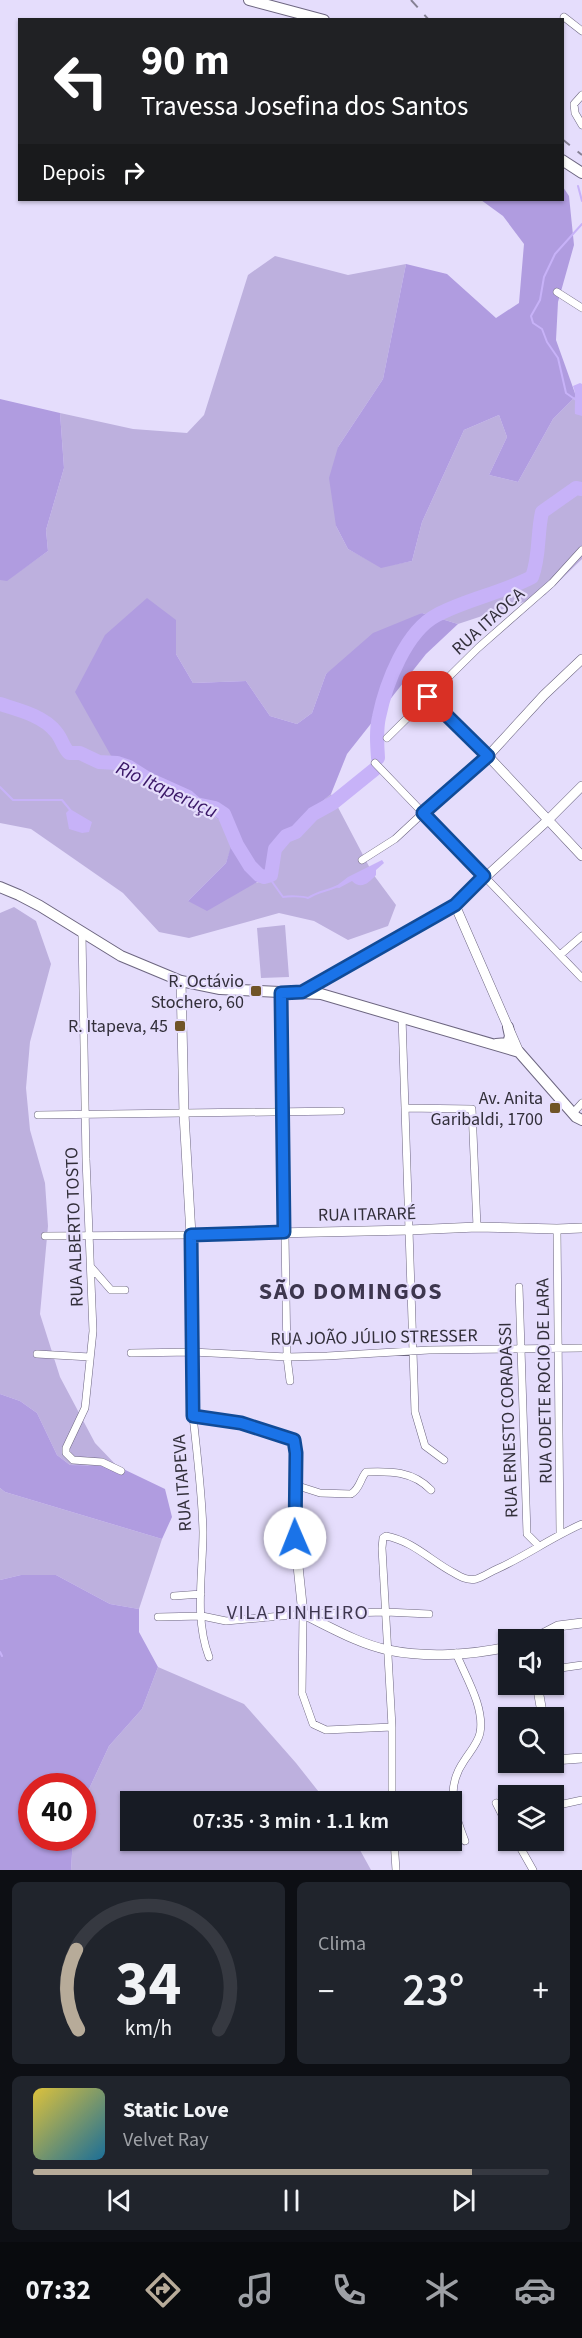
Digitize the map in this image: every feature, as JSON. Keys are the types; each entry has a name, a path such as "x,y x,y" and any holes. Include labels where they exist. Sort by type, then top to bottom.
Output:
{"main road":[{"path":"249,0 316,18"},
{"path":"564,161 582,173"},
{"path":"0,887 40,906 82,934 140,966 181,981 219,989 302,992 331,996 403,1023 519,1052 577,1117"},
{"path":"490,1044 508,1043 510,1036 508,1027"}],"street":[{"path":"564,17 582,31"},
{"path":"582,95 574,104 574,113 582,125"},
{"path":"557,292 582,308"},
{"name":"RUA ITAOCA","path":"387,738 478,648 552,583 582,550"},
{"path":"362,860 395,838 488,756 544,695 582,659"},
{"path":"428,697 488,756 582,856"},
{"path":"375,763 582,978"},
{"path":"302,992 455,905 582,786"},
{"path":"455,905 519,1052"},
{"name":"RUA ALBERTO TOSTO","path":"82,934 85,1116 93,1331 86,1408 68,1442 66,1453 73,1460 102,1462 121,1471"},
{"path":"560,955 582,936"},
{"path":"326,978 324,986 331,996"},
{"name":"RUA ITAPEVA","path":"181,981 184,1114 191,1235 193,1416 202,1531 202,1616 204,1644 209,1657"},
{"path":"281,993 284,1232 287,1357 290,1381"},
{"path":"403,1023 415,1413 425,1446 444,1460"},
{"path":"582,1103 577,1117 582,1129"},
{"path":"405,1108 472,1109 477,1227"},
{"path":"38,1115 341,1111"},
{"name":"RUA ITARARÉ","path":"45,1236 191,1235 477,1227 582,1228"},
{"name":"RUA ODETE ROCIO DE LARA","path":"558,1229 560,1533"},
{"path":"91,1267 111,1290 125,1290"},
{"name":"RUA ERNESTO CORADASSI","path":"519,1287 527,1534 539,1546"},
{"name":"RUA JOÃO JÚLIO STRESSER","path":"131,1353 192,1352 287,1357 582,1348"},
{"path":"37,1354 90,1357"},
{"path":"193,1416 241,1423 294,1440 296,1453 295,1538 303,1614 302,1694 310,1718 313,1724 326,1730 392,1727"},
{"path":"295,1485 320,1493 351,1494 359,1488 361,1478 366,1472 380,1472 416,1477 430,1490"},
{"path":"392,1791 392,1727 383,1538 386,1536 398,1538 417,1548 442,1567 465,1579 475,1579 520,1558 560,1533 582,1524"},
{"path":"174,1596 201,1594"},
{"path":"158,1617 202,1616 226,1621 303,1614 386,1612 429,1614"},
{"path":"303,1614 387,1650 456,1653 498,1649"},
{"path":"552,1629 582,1623"},
{"path":"456,1653 481,1718 480,1734 459,1768 452,1789 453,1808 465,1841"},
{"path":"564,1668 582,1665"},
{"path":"564,1759 582,1758"},
{"path":"564,1804 582,1800"},
{"path":"496,1803 498,1807"},
{"path":"395,1851 396,1870"},
{"path":"522,1851 533,1870"}],"shaded area":[{"path":"564,188 569,196 574,245 558,302 556,340 576,396 553,419 518,482 489,475 507,437 499,415 464,430 422,522 412,561 381,568 348,549 336,526 329,478 338,447 383,379 406,264 447,274 496,318 519,303 524,244 503,216 482,201 564,201"},
{"path":"275,256 348,275 406,264 383,379 338,447 336,526 348,549 381,567 412,561 422,522 464,430 499,415 507,437 489,475 518,482 553,419 576,396 582,408 582,559 545,595 458,624 422,613 326,674 312,713 297,724 270,716 246,681 193,683 176,654 176,620 128,774 183,791 236,834 226,863 188,901 259,882 291,828 331,794 373,874 396,905 388,926 348,940 314,921 279,913 189,938 159,932 123,893 31,829 0,823 0,580 7,580 48,551 46,530 64,468 60,413 133,429 187,433 204,415 248,275"},
{"path":"582,384 582,416 575,414 573,386"},
{"path":"0,399 60,413 64,468 46,530 48,551 7,581 0,580"},
{"path":"147,598 176,620 176,654 193,683 246,681 270,716 297,724 312,713 326,674 373,633 422,613 458,624 426,654 347,754 331,794 291,828 259,881 207,911 188,901 226,863 235,833 183,791 128,773 114,761 75,692 105,635"},
{"path":"70,809 92,822 89,832 82,833 69,829 66,813"},
{"path":"382,860 384,863 376,870 376,875 368,883 359,885 352,881 339,888 335,887 348,877"},
{"path":"14,907 36,921 51,964 30,1042 26,1088 30,1130 45,1183 48,1226 40,1314 60,1377 95,1443 117,1466 70,1465 57,1455 37,1413 20,1401 0,1394 0,913"},
{"path":"285,925 289,977 261,978 257,928"},
{"path":"0,1394 20,1401 37,1413 57,1455 70,1465 117,1466 165,1489 172,1517 162,1539 5,1492 0,1488"},
{"path":"0,1488 5,1492 162,1539 139,1609 110,1604 56,1575 21,1575 0,1580"},
{"path":"21,1575 56,1575 110,1604 139,1609 139,1632 158,1667 142,1709 109,1746 96,1774 18,1773 18,1851 72,1851 71,1870 0,1870 0,1580"},
{"path":"158,1667 244,1704 318,1791 120,1791 120,1851 361,1851 371,1870 71,1870 72,1851 96,1851 96,1774 109,1746 142,1709"}],"waterway":[{"path":"578,186 582,201"},
{"path":"576,400 566,393 558,358 547,342 542,329 533,323 531,316 540,300 544,277 555,254 582,224"},
{"name":"Rio Itaperuçu","path":"378,758 377,727 382,704 399,659 416,633 426,623 448,609 532,577 542,512 576,488 582,489"},
{"name":"Rio Itaperuçu","path":"0,704 31,714 51,726 69,753 80,753 99,762 117,763 129,767 148,779 188,797 196,804 215,808 224,814 237,845 250,866 264,877 271,875 275,849 286,836 296,832 313,814 333,803 375,769"},
{"path":"0,787 13,800 62,800 71,811"},
{"path":"268,876 283,897 308,898 338,886"},
{"path":"0,1652 2,1656"}],"railway":[{"path":"411,0 427,18"},
{"path":"564,141 582,155"}],"place":[{"name":"R. Octávio Stochero, 60","path":"256,991"},
{"name":"R. Itapeva, 45","path":"180,1026"},
{"name":"Av. Anita Garibaldi, 1700","path":"555,1108"}],"district":[{"name":"SÃO DOMINGOS","path":"351,1291"},
{"name":"VILA PINHEIRO","path":"298,1612"}],"route":[{"path":"295,1538 296,1444 294,1440 241,1423 193,1416 191,1235 284,1232 281,993 302,992 430,920 455,905 484,876 423,813 488,756 428,697"}]}
